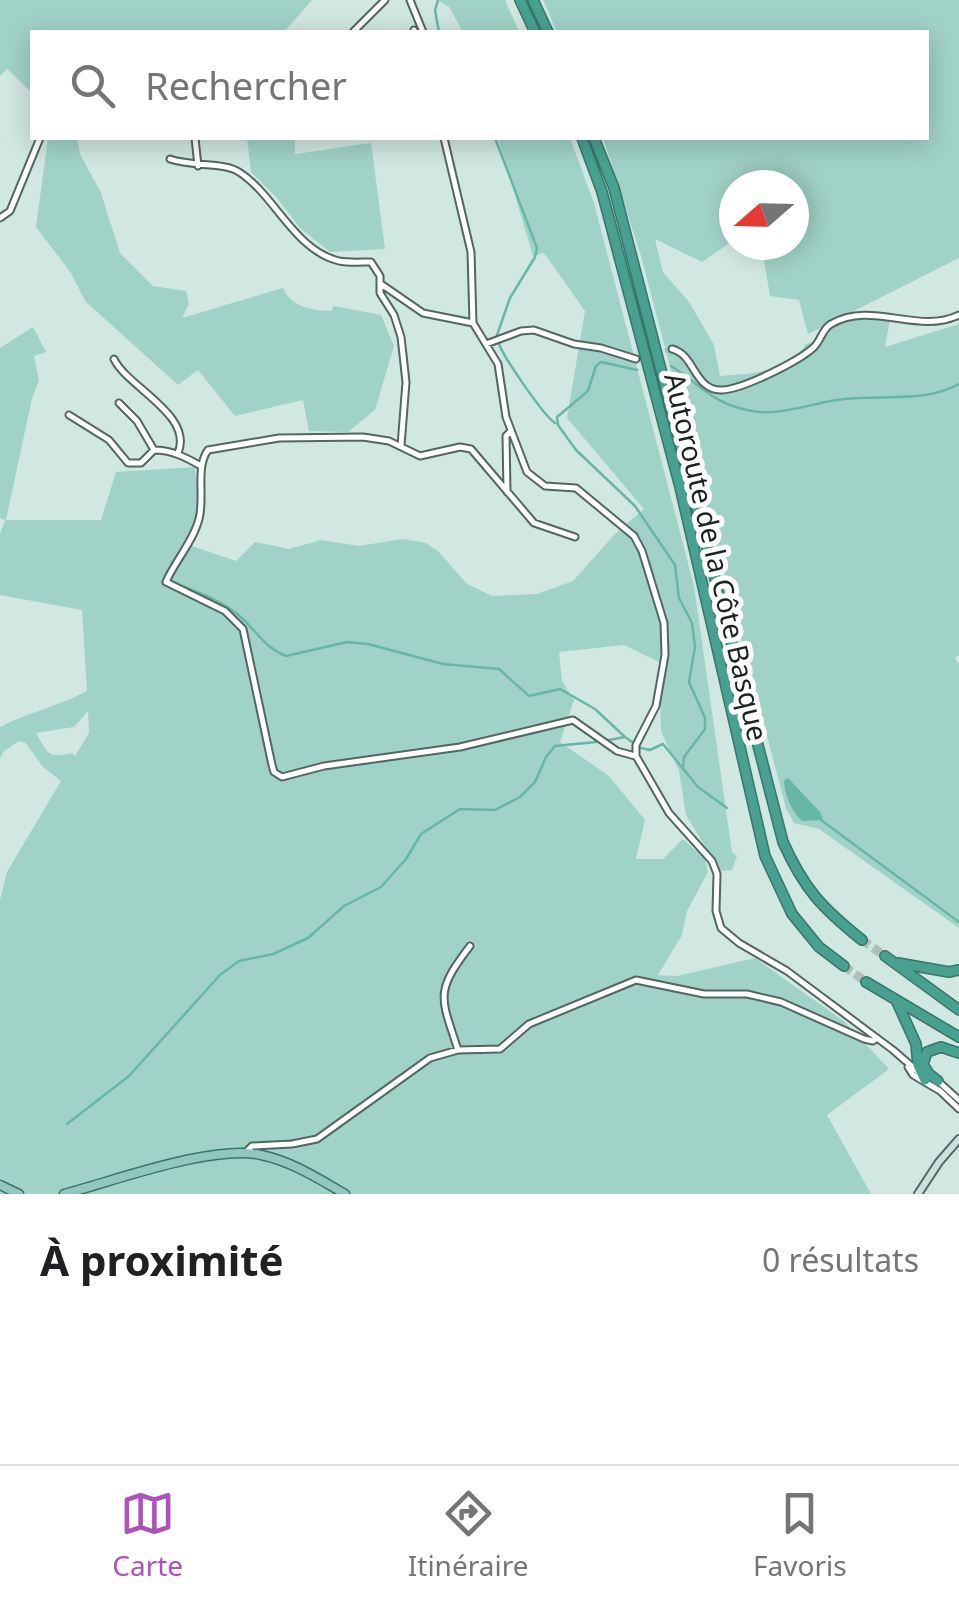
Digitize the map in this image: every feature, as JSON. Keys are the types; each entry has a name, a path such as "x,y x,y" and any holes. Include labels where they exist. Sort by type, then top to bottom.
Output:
{"highway":[{"path":"520,0 534,30"},
{"path":"533,0 547,30"},
{"name":"Autoroute de la Côte Basque","path":"583,140 602,192 680,487 766,856 792,914 819,946 844,966"},
{"name":"Autoroute de la Côte Basque","path":"595,140 614,188 783,842 807,890 822,908 862,940"},
{"path":"959,970 949,972 889,959 959,1010"},
{"path":"866,982 959,1036"},
{"path":"896,1000 916,1044 924,1078"},
{"path":"938,1080 923,1064 927,1052 941,1047 959,1053"}],"main road":[{"path":"918,1194 959,1139"},
{"path":"64,1194 220,1152 246,1152 281,1161 345,1194"},
{"path":"246,1152 335,1194"},
{"path":"0,1185 20,1194"}],"street":[{"path":"355,30 385,0"},
{"path":"410,0 422,30"},
{"path":"0,218 10,211 39,140"},
{"path":"196,140 198,166"},
{"path":"444,140 471,252 473,322 502,374 506,418 527,472 556,488 576,488 634,536 642,551 664,623 665,654 656,706 636,744 636,756 669,813 712,862 721,928 878,1038 959,1109"},
{"path":"170,159 237,170 320,252 339,261 371,262 381,284 423,313 473,322"},
{"path":"381,284 380,293 394,315 401,337 406,382 401,446"},
{"path":"672,349 685,356 704,384 726,390 808,352 826,327 835,322 869,314 933,322 959,315"},
{"path":"486,344 534,330 636,359"},
{"path":"114,359 119,370 174,421 180,435 178,453"},
{"path":"119,403 137,421 154,450"},
{"path":"69,415 109,440 128,463 141,463 154,450"},
{"path":"507,492 506,436 511,431"},
{"path":"575,537 534,523 471,449 460,447 420,456 401,446 362,437 279,438 214,447 204,456 198,521 166,582 225,612 243,629 272,765 282,778 324,766 460,747 572,720 617,750 636,756"},
{"path":"154,450 178,453 201,466"},
{"path":"458,1050 442,999 446,980 470,946"},
{"path":"246,1152 252,1146 318,1138 430,1058 458,1050 500,1049 529,1024 636,980 704,994 747,994 798,1009 864,1039 873,1042 878,1038"},
{"path":"924,1078 938,1080 959,1100"}],"shaded area":[{"path":"0,0 312,0 286,30 30,30 30,91 7,69 0,76"},
{"path":"438,0 505,0 518,30 462,30 449,7"},
{"path":"543,0 959,0 959,258 808,334 799,300 770,296 764,260 809,260 809,170 719,170 719,250 702,262 655,239 663,272 689,302 714,345 720,376 756,373 779,366 833,327 853,320 890,319 885,347 959,324 959,655 955,658 959,664 959,928 819,829 794,823 786,808 641,256 604,140 929,140 929,30 556,30"},
{"path":"48,140 77,140 80,154 101,193 120,253 153,286 186,291 189,304 182,318 283,288 291,300 309,309 331,311 334,306 381,315 394,346 375,410 348,432 309,431 303,400 235,416 198,370 178,385 85,301 71,273 36,227"},
{"path":"247,140 295,140 295,154 371,143 385,249 330,252 300,228 251,172"},
{"path":"499,140 571,140 594,203 694,586 732,852 737,856 732,870 720,871 686,815 679,771 661,731 659,662 624,645 559,652 562,681 574,700 560,742 609,776 645,820 636,859 663,859 683,839 705,859 708,872 687,911 682,935 658,975 677,976 755,958 845,1022 889,1069 827,1115 871,1194 0,1194 0,900 7,872 61,781 43,767 25,742 19,741 3,752 0,759 0,727 87,691 82,610 0,595 0,534 5,520 0,518 0,348 33,327 46,352 34,356 39,381 6,520 101,520 116,472 195,467 199,509 189,545 236,561 255,542 289,549 321,540 359,546 403,539 426,543 467,584 492,596 537,594 573,581 615,534 644,509 567,418 585,311 544,253 533,256","holes":["88,711 89,733 75,756 50,753 36,733 74,727"]},
{"path":"788,778 823,820 802,821 798,817 786,792 784,781"}],"waterway":[{"path":"438,0 435,10 439,30"},
{"path":"496,140 537,248 510,298 497,335"},
{"path":"499,344 542,410 555,423"},
{"path":"637,370 601,362 588,391 557,417 558,425 576,450 635,506 675,565 679,598 692,623 695,647 689,682 705,718 705,729 684,757 683,768"},
{"path":"671,366 727,404 763,412 852,398 930,394 959,384"},
{"path":"174,583 229,608 268,645 286,656 347,642 443,664 499,669 529,696 560,689 595,709 625,737"},
{"path":"609,740 625,737 632,742"},
{"path":"67,1124 129,1076 220,975 239,961 273,954 308,938 344,906 381,887 406,859 421,834 460,809 495,810 520,797 535,782 555,746 596,742"},
{"path":"641,748 650,750 663,744 698,787 727,808"},
{"path":"821,820 959,922"}],"tunnel":[{"path":"636,359 672,349"},
{"path":"862,940 885,956"},
{"path":"844,966 866,982"}]}
